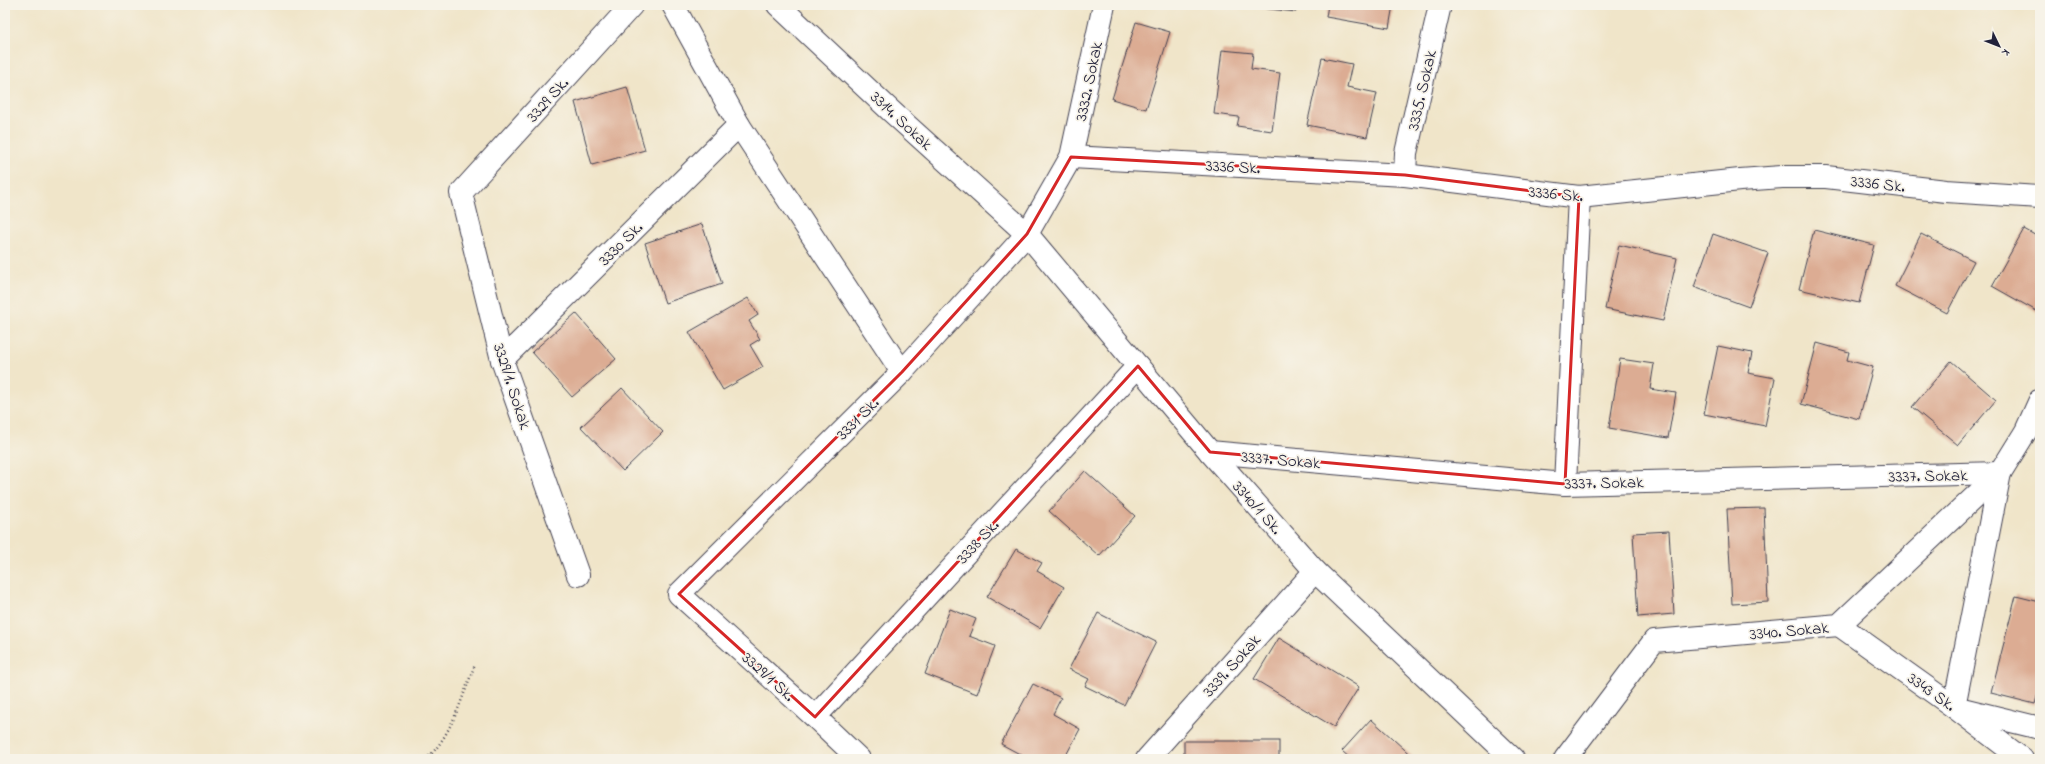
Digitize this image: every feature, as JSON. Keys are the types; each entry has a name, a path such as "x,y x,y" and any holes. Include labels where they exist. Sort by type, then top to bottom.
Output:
{"street":[{"name":"3329 Sk.","path":"462,193 632,5"},
{"path":"673,5 739,125 902,372"},
{"name":"3314. Sokak","path":"778,5 892,112 1027,234"},
{"name":"3332. Sokak","path":"1027,234 1071,157 1104,5"},
{"name":"3335. Sokak","path":"1405,175 1406,153 1440,5"},
{"name":"3330 Sk.","path":"502,360 739,125"},
{"name":"3336 Sk.","path":"1071,157 1405,175 1579,197 1782,177 1826,177 1946,191 2040,197"},
{"name":"3329/1. Sokak","path":"462,193 502,360 578,575"},
{"path":"1565,484 1579,197"},
{"name":"3340/1 Sk.","path":"1027,234 1210,452 1315,571 1512,759"},
{"name":"3331 Sk.","path":"679,594 902,372 1027,234"},
{"name":"3338 Sk.","path":"816,717 1138,366"},
{"name":"3340. Sokak","path":"1565,759 1654,641 1839,625 2000,473 2033,432 2040,400"},
{"name":"3337. Sokak","path":"1210,452 1565,484 2000,473"},
{"path":"2000,473 1954,706 2040,728"},
{"name":"3339. Sokak","path":"1147,759 1315,571"},
{"name":"3329/1 Sk.","path":"679,594 816,717 859,759"},
{"name":"3343 Sk.","path":"1839,625 1954,706 2022,759"}],"path":[{"path":"426,759 440,742 449,726 475,665"}],"highlighted area":[{"path":"1071,157 1405,175 1579,197 1565,484 1210,452 1138,366 815,717 679,594 902,372 1027,234"}],"building":[{"path":"1261,5 1297,5 1296,12 1260,8"},
{"path":"1328,5 1393,5 1389,28 1326,17"},
{"path":"1136,22 1170,32 1146,109 1112,99"},
{"path":"1222,50 1253,53 1251,69 1280,73 1272,131 1237,126 1239,117 1214,114"},
{"path":"1322,58 1352,64 1347,87 1377,93 1367,137 1307,125"},
{"path":"627,87 645,150 592,165 575,102"},
{"path":"702,224 722,284 665,303 645,243"},
{"path":"2024,229 2040,238 2040,313 1992,286"},
{"path":"1814,230 1874,245 1859,303 1799,289"},
{"path":"1713,234 1768,253 1749,307 1694,287"},
{"path":"1921,234 1974,261 1947,313 1895,286"},
{"path":"1619,245 1677,258 1663,321 1605,309"},
{"path":"748,298 758,315 749,321 760,339 750,345 763,367 723,390 689,332"},
{"path":"576,313 616,359 572,397 532,352"},
{"path":"1817,343 1849,352 1847,360 1873,367 1859,419 1801,404"},
{"path":"1718,346 1752,353 1748,373 1775,378 1765,426 1704,414"},
{"path":"1620,359 1654,364 1650,389 1676,393 1668,438 1609,428"},
{"path":"1951,361 1996,400 1958,445 1912,407"},
{"path":"622,388 663,432 623,471 581,427"},
{"path":"1085,471 1135,516 1099,556 1049,511"},
{"path":"1764,508 1768,602 1732,604 1727,509"},
{"path":"1669,531 1674,614 1638,617 1633,533"},
{"path":"1016,549 1042,563 1037,571 1064,587 1040,628 987,597"},
{"path":"2016,596 2040,602 2040,686 2035,704 1991,693"},
{"path":"950,609 976,619 969,636 995,646 977,694 925,674"},
{"path":"1098,613 1156,642 1124,705 1085,686 1089,679 1069,669"},
{"path":"1279,638 1359,687 1334,727 1254,679"},
{"path":"1033,684 1061,698 1053,714 1080,729 1064,759 1029,759 1001,744"},
{"path":"1371,719 1415,759 1351,759 1342,751"},
{"path":"1184,741 1279,741 1279,759 1184,759"}]}
